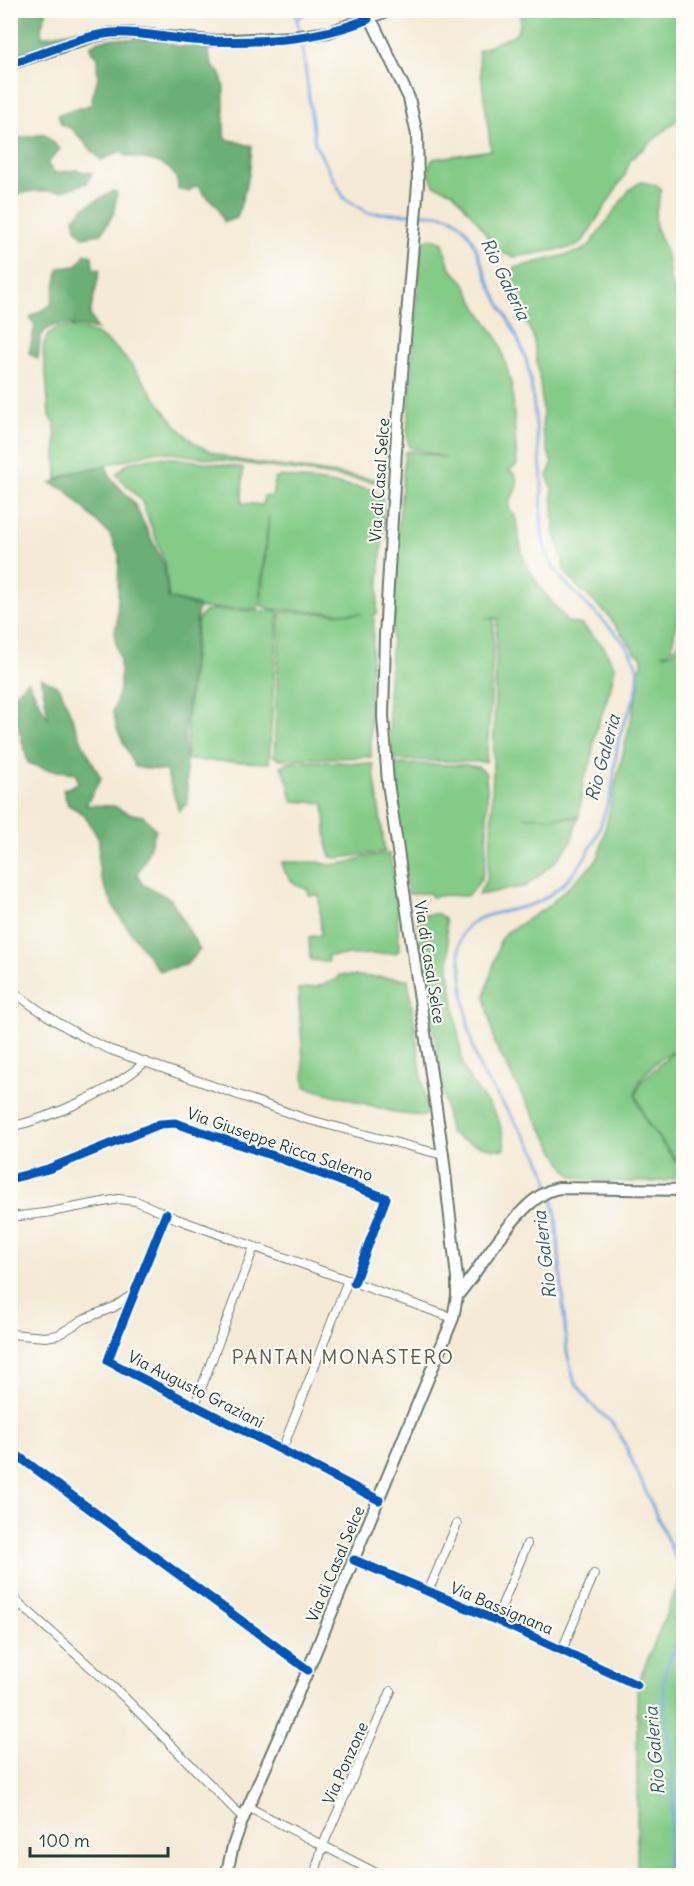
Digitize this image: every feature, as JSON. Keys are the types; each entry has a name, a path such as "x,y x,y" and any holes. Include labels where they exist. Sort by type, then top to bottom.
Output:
{"main road":[{"path":"10,64 91,37 111,33 211,41 292,37 345,28 365,15 390,10"},
{"name":"Via di Casal Selce","path":"226,1875 243,1818 354,1560 453,1318 458,1296 443,1155 388,783 383,716 394,483 418,184 417,135 409,98 374,25 365,15"},
{"path":"458,1296 498,1240 533,1201 552,1189 684,1190"}],"street":[{"path":"10,989 51,1019 101,1046 306,1119 443,1155"},
{"path":"10,1127 39,1119 116,1084 130,1076 145,1062"},
{"name":"Via Giuseppe Ricca Salerno","path":"10,1179 48,1168 160,1124 175,1123 260,1150 386,1198 351,1282"},
{"path":"10,1217 45,1213 116,1199 136,1202 453,1318"},
{"name":"Via Augusto Graziani","path":"166,1214 108,1361 378,1500"},
{"path":"195,1405 254,1247"},
{"path":"282,1450 351,1282"},
{"path":"10,1334 45,1337 58,1335 84,1319 114,1307 134,1295"},
{"path":"10,1450 308,1670"},
{"path":"428,1592 457,1524"},
{"path":"496,1620 527,1544"},
{"name":"Via Bassignana","path":"354,1560 496,1620 637,1685"},
{"path":"562,1650 594,1574"},
{"path":"10,1595 123,1696 243,1818"},
{"name":"Via Ponzone","path":"314,1875 323,1845 391,1691"},
{"path":"248,1807 382,1875"}],"green space":[{"path":"11,10 47,11 41,28 42,37 78,30 82,34 11,56"},
{"path":"521,11 683,11 684,114 630,160 625,175 583,241 575,247 514,257 495,249 478,222 453,192 434,185 429,169 433,159 491,150 478,51 516,34"},
{"path":"114,38 157,40 176,46 207,47 213,66 221,74 224,88 224,133 227,139 252,146 249,175 237,218 224,222 218,207 199,186 193,187 189,192 178,189 173,173 160,164 126,156 121,151 101,160 72,129 61,124 58,115 92,104 98,78 99,58 92,52 90,46 99,41"},
{"path":"44,134 60,149 47,164 55,173 76,170 92,173 87,183 62,191 34,191 11,195 11,137 14,139"},
{"path":"641,182 657,185 661,190 655,216 656,229 667,254 670,280 684,313 684,460 680,487 680,596 672,649 666,654 662,653 665,655 674,652 680,641 683,624 683,1053 670,1053 659,1059 640,1080 635,1095 646,1122 679,1166 675,1178 641,1182 581,1178 573,1176 566,1170 495,1044 485,996 504,934 546,908 596,861 599,855 639,686 639,668 642,667 642,657 636,653 607,614 576,585 564,570 554,531 552,488 547,476 552,464 542,431 540,382 533,336 510,290 508,280 515,268 581,251 589,246 630,189"},
{"path":"113,191 117,193 114,213 101,234 83,237 76,228 74,218 85,207"},
{"path":"431,238 443,243 450,268 464,282 499,341 512,386 517,465 509,471 515,474 517,485 509,508 515,516 522,553 528,568 543,592 565,618 564,621 582,625 604,647 615,668 595,734 591,762 583,781 579,817 524,817 578,818 571,842 556,861 526,886 478,895 487,878 491,837 497,619 499,618 485,618 494,619 486,762 395,760 392,758 388,697 395,615 391,614 405,452 412,451 446,458 409,447 407,434 421,243"},
{"path":"85,254 92,256 93,268 100,270 90,314 97,330 65,324 50,327 40,339 38,359 29,353 35,327 30,317 51,305 59,268 77,266"},
{"path":"57,328 81,329 101,337 119,351 178,428 205,449 243,461 381,480 381,483 157,451 74,472 57,479 55,422 51,420 49,414 43,349 47,337"},
{"path":"155,457 243,468 242,503 263,505 264,496 272,497 275,479 281,476 370,489 382,497 384,519 377,614 373,615 370,687 371,757 281,759 274,757 280,612 362,614 270,609 261,606 269,515 258,609 200,608 197,605 169,598 165,563 141,500 116,474 128,463"},
{"path":"106,466 111,478 134,503 164,565 168,598 198,607 184,734 188,804 179,811 166,771 135,767 117,729 113,712 120,688 120,661 114,634 117,623 119,555 110,535 66,490 51,483 76,472"},
{"path":"212,610 278,611 269,763 187,760 187,721 198,620 204,612"},
{"path":"41,678 60,688 82,742 101,778 86,805 114,806 127,813 143,816 156,830 137,874 142,884 171,899 200,950 186,965 159,971 117,913 101,879 98,862 99,840 84,814 68,805 63,790 78,783 76,773 48,770 28,763 16,718 14,694 28,681 49,720"},
{"path":"290,762 373,764 385,852 331,857 327,843 324,803 292,801 288,782 281,766"},
{"path":"390,764 466,765 478,767 485,772 487,807 483,874 474,889 466,896 432,897 430,893 408,894"},
{"path":"390,854 397,902 399,950 396,953 327,956 328,962 312,960 309,937 321,935 319,895 309,895 308,889 291,880 282,862 317,862 330,865"},
{"path":"438,914 445,919 449,970 463,1066 470,1080 497,1117 505,1149 475,1144 449,1131 417,918 419,915"},
{"path":"339,975 408,979 427,1114 424,1116 401,1114 305,1087 298,989 316,987 338,979"},
{"path":"671,1054 683,1055 683,1169 648,1123 636,1095 641,1082"},
{"path":"683,1573 683,1875 637,1875 637,1685"}],"waterway":[{"name":"Rio Galeria","path":"294,10 300,31"},
{"path":"297,20 308,10"},
{"name":"Rio Galeria","path":"302,43 315,144 344,198 368,213 412,214"},
{"name":"Rio Galeria","path":"419,214 441,215 454,219 467,231 476,248 489,282 518,339 530,377 542,481 541,523 545,548 552,565 564,581 623,642 633,658 638,674 637,690 619,738 610,796 599,830 580,865 563,884 542,900 531,905 491,914 469,925 462,935 459,948 466,1013 477,1060 483,1075 536,1152 546,1174 556,1215 567,1352 574,1380 590,1403 612,1423 622,1438 684,1577"},
{"name":"Rio Galeria","path":"666,1876 674,1792 663,1684 665,1671 684,1627"}],"cycle path":[{"path":"10,64 74,42 111,33 214,41 259,41 326,32 368,19"},
{"path":"10,1179 48,1169 160,1124 175,1123 271,1155 386,1198 354,1283"},
{"path":"166,1214 108,1361 379,1500"},
{"path":"10,1450 308,1670"},
{"path":"354,1560 496,1620 637,1685"}],"district":[{"name":"PANTAN MONASTERO","path":"343,1357"}]}
